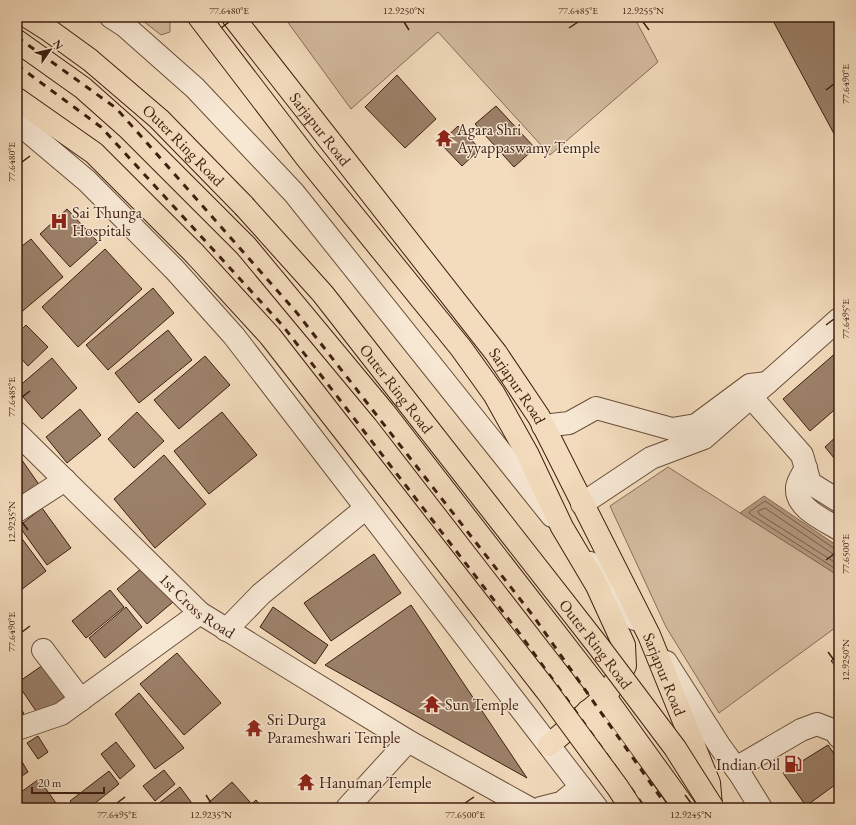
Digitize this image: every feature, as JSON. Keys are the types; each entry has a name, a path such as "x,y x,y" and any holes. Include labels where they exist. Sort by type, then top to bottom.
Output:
{"main road":[{"name":"Outer Ring Road","path":"28,17 50,30 90,60 159,119 244,206 323,294 599,647 674,748 712,808"},
{"name":"Sarjapur Road","path":"199,17 306,157 461,348 494,394 527,453 562,528 597,586 624,645 625,666 605,697 549,745"},
{"name":"Sarjapur Road","path":"232,17 496,353 543,426 649,635 709,783 712,808"},
{"name":"Outer Ring Road","path":"17,41 83,88 128,128 246,246 384,412 605,697 685,808"},
{"path":"17,99 94,153 194,253 270,336 546,690 631,808"},
{"path":"588,711 656,808"}],"street":[{"path":"111,17 125,26 195,88 294,193 649,635 761,808"},
{"path":"17,122 87,181 175,270 234,336 597,808"},
{"path":"582,504 650,458 704,438 839,319"},
{"path":"543,426 569,423 596,408 672,429 696,425 750,385 767,383"},
{"path":"751,397 802,455 810,483 839,501"},
{"name":"1st Cross Road","path":"17,432 200,613 408,741 529,808"},
{"path":"806,468 797,488 800,502 806,508 839,529"},
{"path":"17,511 65,480"},
{"path":"226,630 261,594 366,508"},
{"path":"17,729 61,714 200,613"},
{"path":"43,650 81,700"},
{"path":"736,768 801,730 817,724 835,731 839,738"},
{"path":"347,808 408,741"},
{"path":"541,808 561,803 581,788"}],"shaded area":[{"path":"138,17 168,17 170,20 170,32 161,35"},
{"path":"284,17 634,17 658,62 550,155 438,32 351,109"},
{"path":"668,467 839,576 839,625 719,713 666,627 610,506"}],"water":[{"path":"764,496 839,547 839,576 740,513"}],"building":[{"path":"771,17 839,17 839,143"},
{"path":"397,75 436,119 405,148 365,107"},
{"path":"496,106 535,148 514,167 475,124"},
{"path":"458,126 480,149 462,166 440,143"},
{"path":"67,209 98,242 70,267 40,234"},
{"path":"31,239 63,277 19,314 17,313 17,250"},
{"path":"105,249 142,289 78,347 42,307"},
{"path":"153,288 174,313 108,370 86,345"},
{"path":"26,325 48,347 28,366 17,354 17,334"},
{"path":"168,330 192,360 139,403 115,373"},
{"path":"838,351 839,406 810,431 783,399"},
{"path":"205,356 230,385 179,429 154,400"},
{"path":"52,358 77,388 42,419 17,390 17,388"},
{"path":"80,409 101,435 67,463 46,437"},
{"path":"137,412 164,441 134,468 108,439"},
{"path":"222,412 257,455 209,494 174,451"},
{"path":"839,434 839,464 825,447"},
{"path":"17,453 40,486 17,501"},
{"path":"164,455 206,504 155,548 114,499"},
{"path":"42,508 71,548 47,565 19,526"},
{"path":"17,532 46,571 17,593"},
{"path":"374,554 401,593 331,641 304,603"},
{"path":"143,567 173,602 147,624 117,589"},
{"path":"110,590 124,607 86,638 72,621"},
{"path":"411,605 527,778 325,665"},
{"path":"126,607 142,627 105,658 89,638"},
{"path":"273,607 328,645 315,664 260,627"},
{"path":"177,653 221,703 184,735 140,684"},
{"path":"839,653 839,670 831,661"},
{"path":"43,665 67,699 40,717 17,683"},
{"path":"139,693 184,748 155,769 115,714"},
{"path":"17,701 25,716 17,720"},
{"path":"38,736 48,752 38,759 27,743"},
{"path":"116,742 135,766 120,779 101,754"},
{"path":"828,745 839,761 839,782 806,806 783,773"},
{"path":"17,753 28,772 17,779"},
{"path":"164,770 175,784 155,801 143,786"},
{"path":"109,771 119,784 89,808 76,808 70,801"},
{"path":"39,779 58,806 55,808 17,808 17,795"},
{"path":"232,782 250,802 243,808 210,808 207,804"},
{"path":"180,787 194,806 191,808 161,808 158,804"},
{"path":"256,800 263,808 247,808"}],"railway":[{"path":"17,37 116,108 297,313 534,617 668,808"},
{"path":"17,65 101,127 283,326 520,634 645,808"}],"place":[{"name":"Agara Shri Ayyappaswamy Temple","path":"444,138"},
{"name":"Sai Thunga Hospitals","path":"59,221"},
{"name":"Sun Temple","path":"432,704"},
{"name":"Sri Durga Parameshwari Temple","path":"254,728"},
{"name":"Indian Oil","path":"793,764"},
{"name":"Hanuman Temple","path":"306,782"}]}
